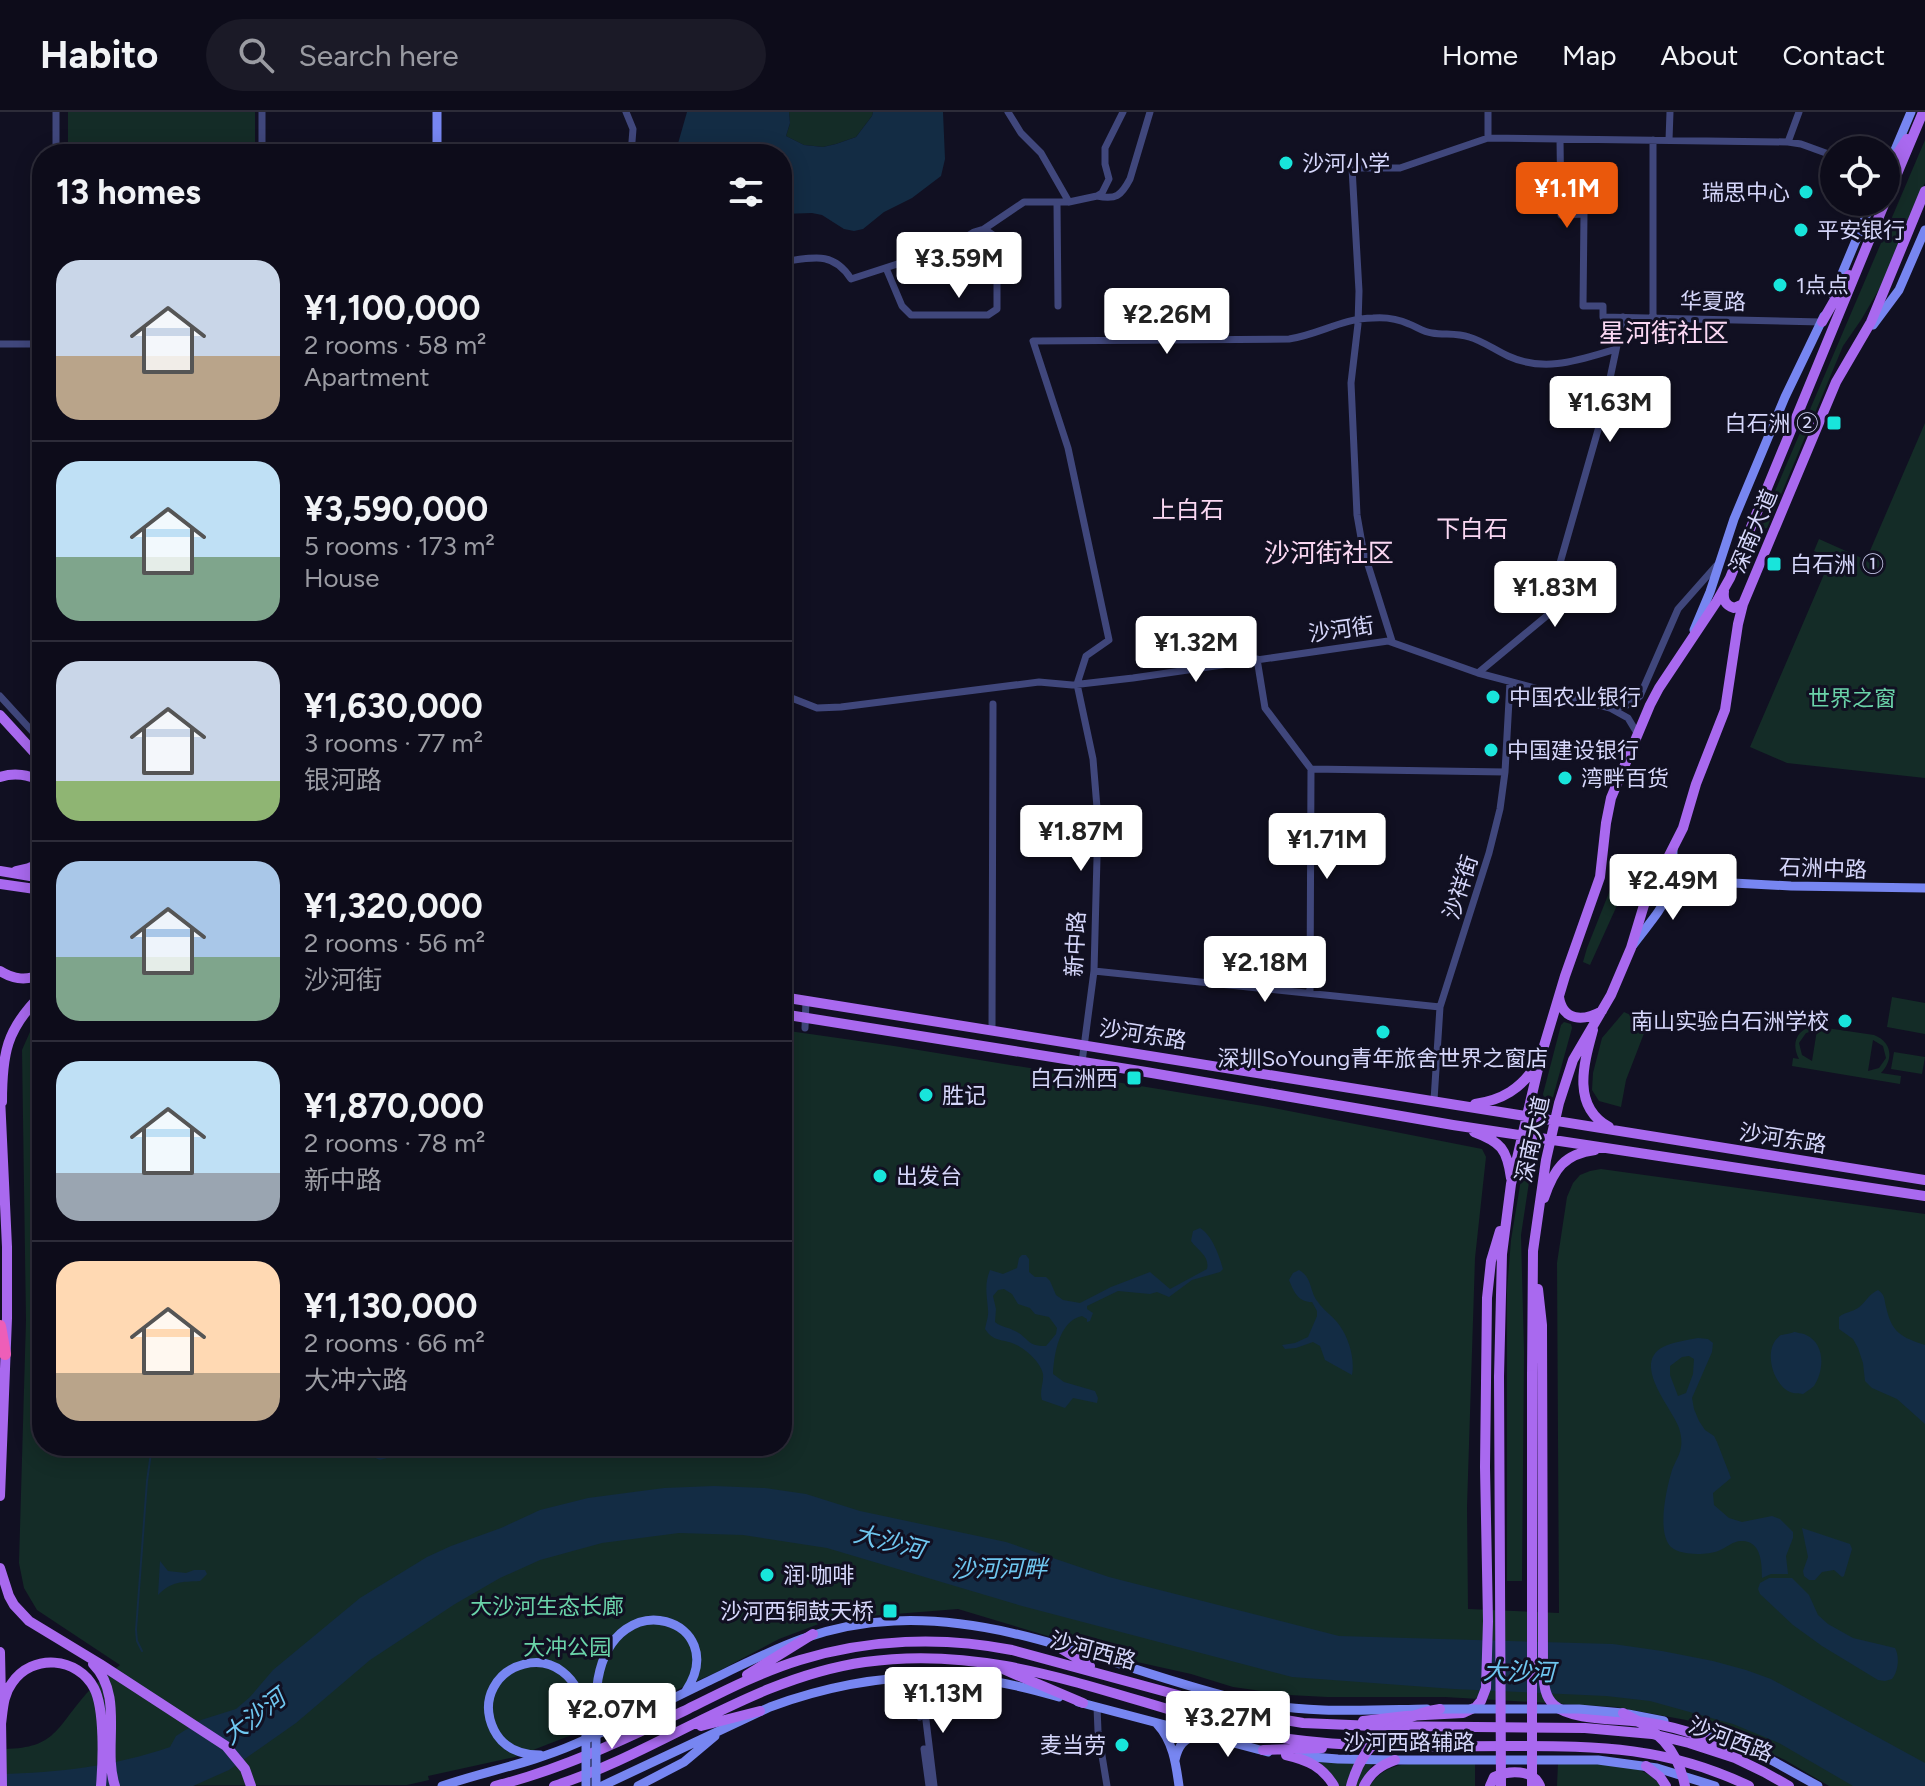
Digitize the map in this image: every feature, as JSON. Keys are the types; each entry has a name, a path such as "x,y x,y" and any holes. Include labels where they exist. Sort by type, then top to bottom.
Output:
{"highway":[{"path":"0,1326 5,1354"}],"main road":[{"path":"437,112 437,144"},
{"path":"1900,146 1918,114"},
{"name":"深南大道","path":"1900,163 1918,114"},
{"name":"深南大道","path":"1533,1786 1533,1251 1550,1139 1573,1060 1603,1011 1631,948 1648,896 1683,828 1696,784 1725,710 1743,604 1836,382 1864,337 1925,191"},
{"path":"1822,322 1866,216"},
{"name":"深南大道","path":"1501,1786 1500,1292 1511,1184 1541,1056 1596,890 1611,798 1637,733 1659,688 1724,591 1880,216"},
{"path":"1864,337 1899,290 1925,230"},
{"path":"1685,652 1710,592 1734,519 1785,397 1822,322 1873,231"},
{"path":"1724,591 1728,606 1734,608 1743,604"},
{"path":"0,715 32,750"},
{"path":"0,777 18,774 32,778"},
{"path":"1631,948 1661,910 1672,878 1673,849"},
{"path":"3,872 32,867"},
{"path":"3,872 32,876"},
{"name":"石洲中路","path":"1672,878 1791,886 1925,888"},
{"path":"0,884 32,889"},
{"path":"14,886 32,893"},
{"path":"0,971 15,978 32,977"},
{"path":"1559,995 1561,1008 1570,1016 1589,1017 1603,1011"},
{"name":"沙河东路","path":"792,998 1925,1180"},
{"path":"0,1496 7,1247 3,1066 12,1032 32,1004"},
{"name":"沙河东路","path":"792,1018 806,1023 1082,1062 1453,1125 1925,1196"},
{"path":"1596,1021 1583,1069 1583,1091 1595,1117 1614,1130"},
{"path":"1461,1105 1488,1102 1507,1095 1524,1082 1541,1056"},
{"path":"0,1097 2,1112"},
{"path":"1453,1125 1496,1142 1508,1162 1511,1184"},
{"path":"1536,1222 1551,1180 1567,1159 1583,1152 1616,1149"},
{"path":"1323,1725 1406,1716 1457,1715 1470,1711 1481,1701 1486,1688 1487,1298 1493,1250 1506,1218"},
{"path":"1533,1251 1542,1325 1543,1670 1546,1693 1552,1703 1566,1713 1671,1726 1718,1743 1750,1765"},
{"path":"0,1568 9,1596 21,1614 226,1746 245,1769 251,1786"},
{"path":"586,1786 591,1718 598,1676 608,1651 623,1632 634,1624 658,1619 685,1631 695,1652 696,1667 686,1692"},
{"name":"沙河西路辅路","path":"442,1786 551,1754 813,1634 876,1622 930,1620 977,1626 1055,1645 1241,1700 1277,1706 1308,1710 1579,1709 1623,1713 1717,1737 1762,1755 1818,1786"},
{"path":"722,1692 813,1634"},
{"name":"沙河西路","path":"495,1786 580,1759 764,1673 799,1660 866,1645 907,1642 995,1646 1273,1719 1323,1725 1585,1728 1652,1734 1689,1743 1750,1765 1789,1786"},
{"path":"1055,1645 1102,1673"},
{"path":"0,1652 2,1786"},
{"path":"80,1652 98,1669 109,1695 115,1786"},
{"name":"沙河西路","path":"556,1786 592,1773 764,1691 829,1669 909,1658 981,1661 1048,1674 1245,1731 1288,1739 1360,1746 1619,1748 1670,1757 1749,1786"},
{"path":"981,1661 1083,1703"},
{"path":"1,1724 6,1694 21,1672 35,1664 51,1662 79,1671 94,1688 99,1704 101,1786"},
{"path":"551,1754 532,1755 512,1749 497,1736 490,1717 494,1688 502,1676 527,1663 541,1662 555,1666 573,1681 591,1718 596,1786"},
{"name":"沙河西路辅路","path":"602,1786 781,1703 826,1690 894,1679 949,1677 1015,1685 1286,1755 1327,1759 1598,1760 1646,1766 1715,1786"},
{"path":"1351,1786 1365,1754 1382,1734 1411,1716 1440,1709"},
{"path":"680,1731 760,1711"},
{"path":"1623,1713 1646,1724 1662,1739 1681,1770 1685,1786"},
{"path":"1154,1722 1164,1734 1175,1760 1179,1786"},
{"path":"638,1786 691,1758 720,1730"},
{"path":"1175,1760 1184,1741 1201,1735"},
{"path":"1263,1750 1360,1746"},
{"path":"1286,1755 1318,1766 1334,1786"},
{"path":"1364,1786 1378,1768 1395,1760"},
{"path":"1646,1766 1666,1786"},
{"path":"1490,1786 1494,1777 1515,1773 1534,1776 1540,1786"}],"street":[{"path":"56,112 56,144"},
{"path":"262,112 262,144"},
{"path":"626,112 633,129 632,144"},
{"path":"1008,112 1021,133 1041,153 1069,202"},
{"path":"792,260 823,257 835,262 851,279 950,247 1024,202 1057,203 1097,196 1109,179 1105,148 1123,112"},
{"path":"1097,196 1116,197 1125,189 1150,112"},
{"path":"1488,112 1488,138"},
{"path":"1669,140 1670,112"},
{"path":"1788,142 1799,112"},
{"path":"1392,641 1363,549 1357,515 1351,392 1358,319 1359,262 1352,168 1400,168 1488,138 1788,142 1820,151"},
{"name":"华夏路","path":"1560,139 1561,215 1584,214 1583,306 1603,306 1603,317 1822,322"},
{"path":"1653,140 1653,317"},
{"path":"1057,203 1058,306"},
{"path":"886,268 902,306 911,315 988,315 997,309 997,245 993,235 984,229"},
{"path":"1077,684 1086,656 1109,640 1068,448 1033,341 1289,339 1373,317 1392,319 1432,333 1464,336 1528,363 1567,363 1616,349"},
{"path":"1478,673 1567,599 1570,593 1560,563 1602,416 1623,317"},
{"path":"0,344 32,344"},
{"path":"1610,708 1627,705 1640,696 1678,609 1723,553"},
{"name":"沙河街","path":"792,698 817,708 841,707 1039,682 1077,684 1392,641 1478,673 1610,708"},
{"path":"1257,659 1265,708 1311,769 1310,993"},
{"name":"沙祥街","path":"1434,1100 1440,1007 1500,809 1510,682"},
{"name":"新中路","path":"1077,684 1093,759 1098,820 1094,971 1082,1062"},
{"path":"0,696 32,731"},
{"path":"992,1030 993,704"},
{"path":"1610,708 1628,718 1637,733"},
{"path":"1311,769 1505,772"},
{"path":"1094,971 1440,1007"},
{"path":"806,1000 806,1023"},
{"path":"931,1786 924,1704 932,1686 949,1677"},
{"path":"894,1679 909,1687 916,1700 931,1786"},
{"path":"1097,1707 1107,1786"}],"green space":[{"path":"68,112 255,112 255,144 68,144"},
{"path":"789,112 873,112 856,137 823,147 804,145 786,136"},
{"path":"1925,140 1925,183 1885,279 1843,346 1767,528 1763,529 1761,524 1893,216 1900,216 1900,199"},
{"name":"世界之窗","path":"1925,423 1925,778 1787,763 1750,747 1831,558 1814,551 1819,539 1866,560"},
{"path":"1612,885 1624,890 1590,965 1583,962"},
{"path":"1892,997 1925,1003 1925,1034 1887,1027"},
{"path":"1624,1012 1648,1023 1626,1080 1621,1107 1599,1101 1592,1090 1602,1038"},
{"path":"1564,1022 1571,1024 1572,1028 1553,1097 1549,1100 1543,1094"},
{"path":"1813,1026 1880,1038 1889,1051 1888,1062 1881,1073 1901,1076 1900,1084 1792,1066 1793,1058 1799,1059 1795,1043 1799,1034","holes":["1817,1030 1812,1061 1802,1055 1799,1043 1806,1033","1873,1040 1883,1046 1886,1058 1879,1068 1868,1071"]},
{"path":"32,1027 32,1456 792,1456 792,1031 1263,1106 1482,1149 1486,1157 1475,1258 1467,1507 1468,1609 1559,1613 1557,1263 1567,1197 1580,1175 1601,1169 1925,1214 1925,1786 1829,1786 1785,1760 1713,1728 1616,1707 1445,1697 1327,1697 1233,1687 1128,1660 958,1609 832,1619 779,1639 717,1672 600,1724 515,1757 428,1776 429,1780 407,1785 0,1786 0,1749 32,1746 52,1735 90,1690 120,1665 37,1610 24,1588 19,1563 26,1320 22,1050"},
{"path":"1894,1052 1925,1057 1922,1074 1891,1069"},
{"path":"1525,1155 1533,1156 1521,1235 1524,1352 1522,1581 1507,1581 1507,1290 1511,1240"},
{"path":"1319,1762 1373,1764 1359,1786 1338,1786"},
{"path":"1408,1764 1475,1764 1475,1786 1369,1786 1386,1770"},
{"path":"1558,1764 1613,1764 1641,1770 1662,1786 1557,1786"}],"water":[{"path":"687,112 789,112 786,136 804,145 823,147 856,137 873,112 943,112 945,159 941,176 863,229 854,231 844,229 822,215 792,214 792,144 678,144"},
{"path":"1200,1228 1211,1240 1223,1269 1220,1272 1192,1280 1169,1297 1157,1292 1118,1291 1087,1306 1093,1313 1090,1321 1087,1322 1082,1316 1074,1319 1063,1331 1053,1374 1064,1382 1095,1391 1097,1403 1073,1398 1065,1408 1042,1400 1043,1374 1035,1360 1022,1348 994,1338 985,1329 988,1312 986,1285 990,1270 1003,1274 1017,1268 1019,1258 1026,1255 1029,1272 1035,1277 1046,1277 1056,1295 1063,1300 1080,1303 1150,1272 1170,1289 1207,1269 1205,1257 1191,1241 1193,1231","holes":["1004,1289 1012,1294 1018,1304 1030,1308 1035,1314 1049,1317 1057,1328 1046,1346 1031,1343 995,1322 993,1296"]},
{"path":"1299,1270 1307,1277 1318,1302 1343,1331 1352,1356 1352,1375 1325,1360 1320,1346 1313,1342 1296,1348 1285,1349 1282,1345 1308,1337 1317,1316 1312,1302 1300,1298 1289,1280"},
{"path":"1878,1290 1884,1297 1888,1316 1895,1328 1904,1336 1925,1345 1925,1424 1897,1399 1872,1388 1865,1381 1858,1348 1853,1339 1839,1329 1839,1317 1858,1308"},
{"path":"1794,1332 1812,1339 1820,1351 1821,1366 1817,1380 1803,1394 1784,1388 1772,1365 1775,1341 1781,1335"},
{"path":"1698,1338 1713,1343 1692,1398 1694,1409 1705,1430 1714,1436 1731,1478 1713,1493 1714,1505 1729,1518 1742,1522 1772,1516 1780,1519 1793,1532 1786,1556 1788,1574 1771,1574 1762,1578 1759,1554 1748,1542 1735,1542 1721,1550 1694,1554 1675,1550 1667,1540 1663,1521 1666,1498 1681,1438 1675,1419 1656,1386 1651,1364 1654,1355 1663,1347","holes":["1682,1357 1694,1359 1693,1374 1686,1393 1678,1396 1670,1366"]},
{"path":"371,1456 394,1456 380,1460"},
{"name":"沙河河畔","path":"664,1488 765,1488 806,1494 860,1511 1006,1542 1109,1577 1339,1636 1613,1644 1713,1661 1771,1679 1925,1763 1925,1786 1853,1786 1779,1743 1733,1724 1650,1701 1292,1677 1022,1606 827,1548 743,1535 679,1533 602,1543 540,1560 500,1578 370,1660 296,1723 229,1770 193,1786 0,1786 0,1774 86,1767 170,1747 176,1736 201,1720 236,1709 273,1670 360,1598 451,1546 540,1510 588,1498"},
{"path":"1802,1528 1850,1544 1852,1549 1844,1576 1834,1570 1822,1572 1815,1580 1804,1576 1808,1557"},
{"path":"160,1561 168,1571 186,1573 205,1570 207,1574 200,1581 172,1585 158,1595"},
{"path":"1769,1578 1792,1578 1809,1595 1818,1615 1853,1638 1895,1648 1898,1664 1892,1679 1878,1680 1793,1625 1760,1594 1760,1583"}],"waterway":[{"path":"142,1651 136,1630 151,1456"}],"place":[{"name":"沙河小学","path":"1286,163"},
{"name":"瑞思中心","path":"1806,192"},
{"name":"平安银行","path":"1801,230"},
{"name":"1点点","path":"1780,285"},
{"name":"白石洲 ②","path":"1834,423"},
{"name":"白石洲 ①","path":"1774,564"},
{"name":"中国农业银行","path":"1493,697"},
{"name":"中国建设银行","path":"1491,750"},
{"name":"湾畔百货","path":"1565,778"},
{"name":"南山实验白石洲学校","path":"1845,1021"},
{"name":"深圳SoYoung青年旅舍世界之窗店","path":"1383,1032"},
{"name":"白石洲西","path":"1134,1078"},
{"name":"胜记","path":"926,1095"},
{"name":"出发台","path":"880,1176"},
{"name":"润·咖啡","path":"767,1575"},
{"name":"沙河西铜鼓天桥","path":"890,1611"},
{"name":"麦当劳","path":"1122,1745"}],"district":[{"name":"星河街社区","path":"1664,333"},
{"name":"上白石","path":"1188,510"},
{"name":"下白石","path":"1472,529"},
{"name":"沙河街社区","path":"1329,553"}],"water label":[{"name":"大沙河","path":"889,1542"},
{"name":"大沙河","path":"1519,1672"},
{"name":"大沙河","path":"254,1717"}],"park label":[{"name":"大沙河生态长廊","path":"547,1606"},
{"name":"大冲公园","path":"567,1647"}]}
